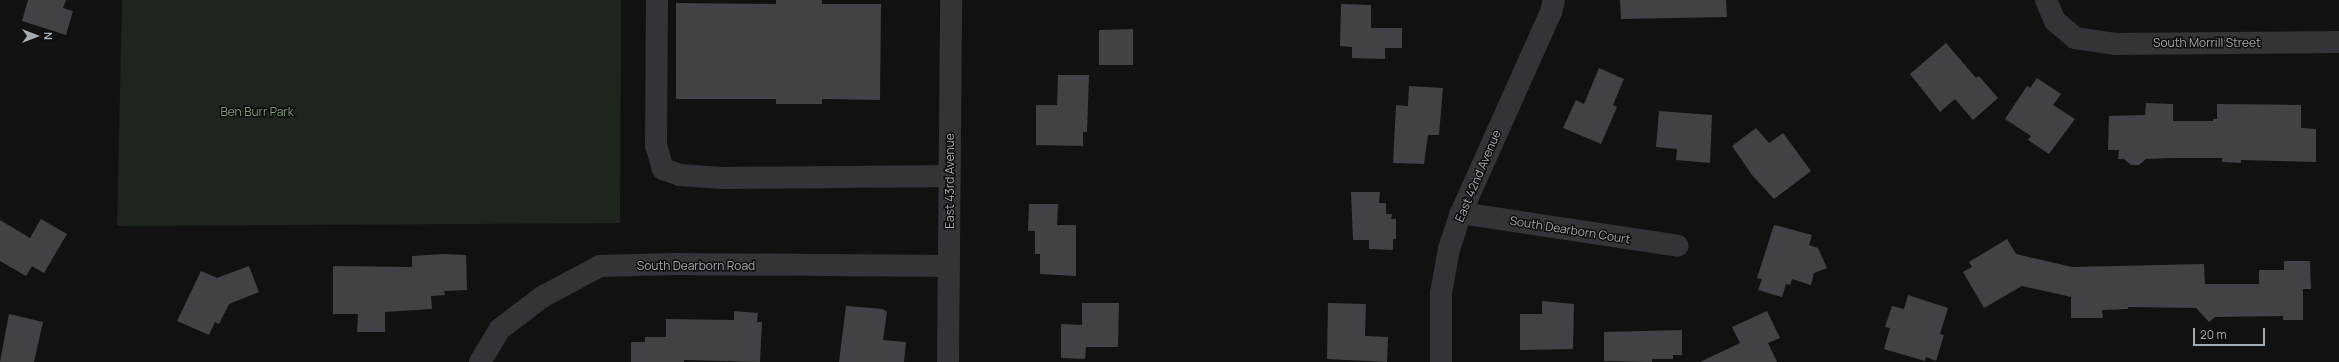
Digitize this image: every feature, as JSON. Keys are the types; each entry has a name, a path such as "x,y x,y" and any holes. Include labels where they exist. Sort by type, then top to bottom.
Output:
{"street":[{"path":"657,0 656,145 663,169 680,175 721,178 950,176"},
{"name":"East 43rd Avenue","path":"948,362 951,0"},
{"name":"East 42nd Avenue","path":"1441,362 1441,293 1448,250 1461,213 1551,12 1554,0"},
{"name":"South Morrill Street","path":"2046,0 2055,21 2075,38 2115,44 2339,42"},
{"name":"South Dearborn Court","path":"1461,213 1678,246"},
{"name":"South Dearborn Road","path":"480,362 500,329 542,296 600,266 674,264 949,266"}],"green space":[{"name":"Ben Burr Park","path":"122,0 621,0 620,223 117,226"}],"building":[{"path":"28,0 66,0 63,8 73,11 66,35 22,21"},
{"path":"776,0 822,0 822,4 881,4 880,100 822,99 822,104 776,104 776,99 676,99 676,3 776,4"},
{"path":"1620,0 1726,0 1727,17 1621,19"},
{"path":"1341,4 1371,5 1371,28 1402,28 1402,48 1385,48 1385,59 1352,58 1352,47 1340,46"},
{"path":"1133,29 1133,65 1099,65 1099,30"},
{"path":"1946,43 1976,78 1979,76 1998,98 1973,120 1955,99 1940,112 1910,74"},
{"path":"1599,68 1624,79 1613,105 1617,107 1601,144 1563,128 1576,100 1584,104"},
{"path":"1058,75 1089,75 1087,132 1083,132 1083,146 1036,145 1036,105 1057,105"},
{"path":"2037,78 2061,94 2053,105 2075,119 2049,154 2028,140 2031,136 2005,119 2027,86 2030,88"},
{"path":"1409,86 1443,88 1439,135 1428,135 1424,164 1393,163 1396,105 1408,106"},
{"path":"2146,103 2173,104 2173,121 2213,121 2213,119 2217,119 2217,104 2301,105 2301,128 2316,129 2316,162 2241,160 2241,163 2222,162 2222,158 2172,158 2146,159 2139,165 2131,165 2124,159 2118,159 2119,150 2108,150 2109,116 2145,115"},
{"path":"1659,111 1712,115 1710,163 1676,160 1677,149 1656,147"},
{"path":"1756,128 1769,143 1783,133 1811,171 1774,199 1752,175 1732,146"},
{"path":"1351,192 1380,192 1379,203 1386,203 1386,214 1392,214 1391,219 1396,219 1396,239 1393,239 1393,250 1369,249 1369,240 1353,240"},
{"path":"1029,204 1058,204 1057,225 1076,225 1076,276 1040,274 1040,254 1035,254 1035,231 1028,231"},
{"path":"41,219 67,234 44,273 32,266 26,276 0,261 0,220 30,238"},
{"path":"1774,225 1812,235 1809,245 1818,248 1827,268 1814,273 1811,285 1792,279 1790,285 1786,284 1782,297 1758,290 1762,279 1757,278"},
{"path":"2007,239 2016,254 2072,267 2204,264 2205,284 2259,284 2259,270 2284,270 2284,261 2310,261 2311,289 2303,289 2303,320 2283,320 2283,316 2215,317 2209,322 2196,308 2128,307 2128,309 2102,310 2103,318 2071,318 2071,297 2022,286 1984,308 1963,272 1972,267 1969,262"},
{"path":"443,254 466,255 467,290 444,291 445,295 431,296 432,309 385,312 385,332 357,332 358,314 333,314 333,266 412,267 412,256"},
{"path":"249,266 259,292 229,304 219,324 215,322 209,335 177,321 201,271 217,278"},
{"path":"1908,295 1948,308 1940,334 1944,335 1936,361 1926,357 1925,361 1884,349 1890,328 1885,327 1892,306 1904,309"},
{"path":"1542,301 1574,304 1573,349 1520,350 1520,314 1542,314"},
{"path":"1082,303 1119,303 1118,347 1086,347 1085,359 1061,358 1061,324 1082,325"},
{"path":"1328,303 1366,304 1365,336 1388,337 1387,362 1327,359"},
{"path":"846,306 883,309 887,312 883,340 906,342 904,362 839,362"},
{"path":"734,311 758,313 757,322 762,322 760,362 684,360 684,362 631,362 631,342 645,342 645,337 666,337 666,319 734,320"},
{"path":"1767,311 1780,338 1768,343 1777,362 1700,362 1740,343 1732,327"},
{"path":"9,314 43,322 34,362 0,362"},
{"path":"1682,330 1682,355 1673,355 1673,359 1652,359 1652,362 1604,361 1604,332"}]}
